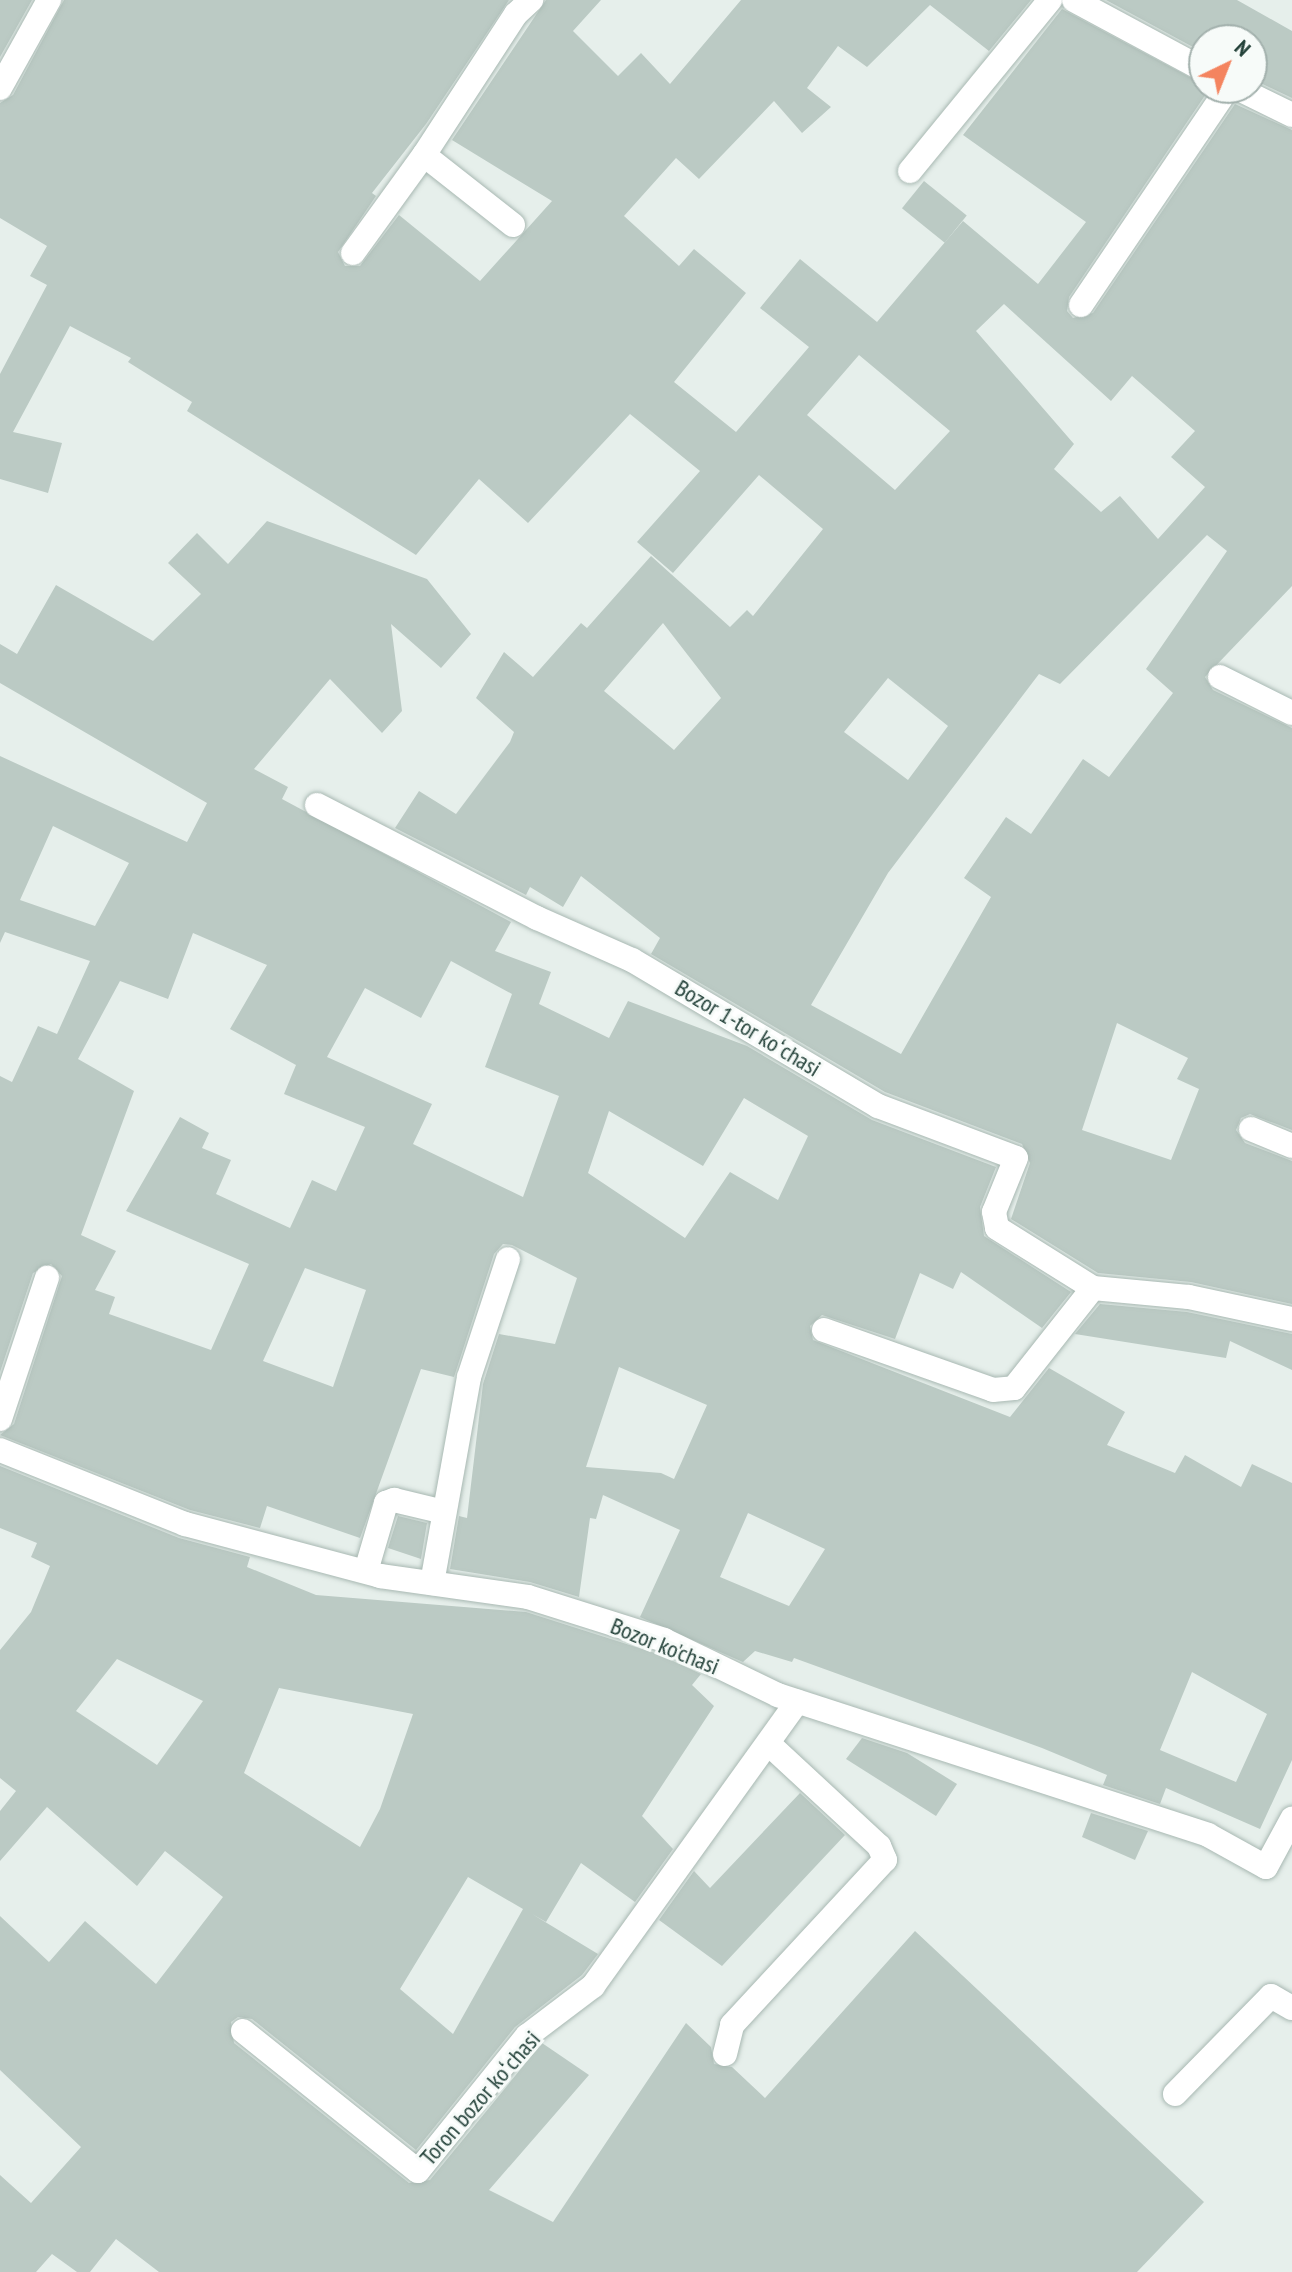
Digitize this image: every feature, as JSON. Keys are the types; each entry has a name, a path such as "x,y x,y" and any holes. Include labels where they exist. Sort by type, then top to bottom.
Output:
{"street":[{"path":"0,88 7,59 49,0"},
{"path":"353,253 424,155 516,14 531,0"},
{"path":"910,171 1050,0"},
{"path":"1074,0 1188,61"},
{"path":"1268,103 1292,115"},
{"path":"1081,305 1217,104"},
{"path":"424,155 513,225"},
{"path":"1220,677 1292,713"},
{"name":"Bozor 1-tor koʻchasi","path":"317,805 537,918 632,960 878,1106 1016,1158 994,1212 997,1228 1093,1288 1189,1297 1292,1319"},
{"path":"1251,1129 1292,1146"},
{"path":"432,1583 469,1377 508,1259"},
{"path":"0,1419 47,1278"},
{"path":"824,1330 993,1390 1014,1388 1093,1288"},
{"name":"Bozor ko'chasi","path":"0,1450 185,1524 366,1571 528,1597 649,1635 797,1702 1208,1835 1266,1867 1292,1819"},
{"path":"366,1571 386,1503 394,1500 444,1512"},
{"name":"Toron bozor koʻchasi","path":"243,2031 418,2171 527,2036 593,1986 797,1702"},
{"path":"725,2054 732,2025 885,1860 879,1846 769,1744"},
{"path":"1175,2094 1271,1996 1292,2008"}],"building":[{"path":"0,0 32,0 0,57"},
{"path":"64,0 509,0 426,124 372,193 376,196 338,252 345,266 360,266 399,215 480,281 552,201 452,140 546,0 601,0 573,31 618,76 641,53 670,84 741,0 1031,0 989,51 930,5 867,67 838,46 807,88 831,107 802,133 774,101 699,179 676,158 624,216 679,266 694,249 746,293 674,382 736,432 809,347 760,308 800,259 877,322 963,221 1038,284 1086,222 963,135 1062,9 1188,76 1188,104 1199,104 1069,297 1067,311 1073,318 1093,313 1235,104 1292,130 1292,586 1205,677 1213,690 1292,728 1292,1130 1250,1114 1241,1118 1236,1130 1245,1143 1292,1161 1292,1304 1191,1282 1098,1273 1011,1219 1030,1163 1022,1144 885,1092 651,954 660,938 581,876 563,907 530,887 526,895 395,828 419,791 456,814 510,742 514,732 476,698 504,652 533,677 581,623 587,628 651,556 730,627 747,610 753,616 823,529 759,475 673,573 637,542 700,471 630,414 528,523 479,479 416,555 187,411 192,402 128,362 131,358 70,326 13,432 62,443 48,493 0,479 0,374 47,285 30,276 47,246 0,218 0,103 13,95","holes":["1004,304 1111,401 1132,376 1195,431 1171,457 1205,487 1158,539 1120,496 1101,512 1054,469 1074,444 976,331","859,355 950,431 895,490 807,415","1207,535 1227,551 1146,669 1173,693 1109,777 1083,759 1031,834 1006,817 964,878 991,897 901,1054 811,1005 888,873 1039,674 1060,684","663,623 721,698 674,750 604,691","888,678 948,726 908,780 844,732","1117,1023 1188,1058 1177,1079 1199,1089 1171,1160 1082,1130"]},
{"path":"1106,0 1237,0 1292,31 1292,98 1268,87 1268,24 1188,24 1188,44"},
{"path":"924,181 967,216 945,243 902,208"},
{"path":"267,521 427,579 471,634 441,668 391,624 402,711 382,733 330,679 254,769 288,787 282,799 511,922 495,951 551,972 539,1004 609,1038 628,1001 747,1046 872,1120 996,1167 980,1207 984,1236 1071,1292 1042,1328 961,1272 953,1289 920,1273 895,1339 822,1315 810,1326 813,1340 1010,1417 1049,1368 1125,1412 1107,1445 1175,1473 1185,1455 1241,1487 1252,1464 1292,1483 1292,1760 1260,1829 1166,1788 1160,1804 1103,1785 1107,1775 1042,1748 794,1658 792,1662 755,1651 743,1662 640,1617 680,1530 603,1495 596,1519 590,1518 579,1597 530,1582 450,1569 459,1516 467,1518 483,1384 499,1334 555,1344 577,1278 512,1245 503,1244 494,1254 454,1377 421,1369 360,1538 267,1506 260,1528 190,1510 0,1435 14,1424 62,1276 51,1264 33,1273 0,1372 0,1076 12,1082 38,1026 57,1034 90,961 5,932 0,943 0,756 187,842 207,803 0,683 0,644 17,654 56,585 153,641 201,594 168,563 197,533 228,564","holes":["53,826 129,863 95,926 20,900","193,933 267,965 230,1029 296,1065 284,1094 365,1127 336,1191 312,1180 290,1228 216,1194 231,1160 202,1148 209,1133 180,1117 126,1211 249,1264 211,1350 109,1314 115,1297 95,1290 116,1251 81,1235 134,1091 78,1059 120,981 168,999","451,961 512,994 485,1067 559,1096 523,1197 413,1144 432,1104 327,1057 365,988 421,1018","744,1098 808,1136 778,1200 730,1172 685,1238 588,1173 609,1111 703,1166","305,1268 366,1290 333,1387 263,1361","619,1367 707,1405 674,1479 661,1473 586,1467","748,1513 825,1549 789,1606 720,1577","1192,1672 1267,1714 1236,1782 1160,1750"]},
{"path":"1100,1304 1187,1312 1292,1334 1292,1370 1230,1341 1226,1358 1075,1334"},
{"path":"0,1466 179,1538 250,1557 247,1567 316,1595 526,1612 658,1654 701,1674 692,1685 714,1706 642,1816 673,1849 635,1902 581,1863 546,1922 532,1914 598,1954 582,1975 515,2027 416,2150 252,2019 238,2017 231,2022 234,2043 409,2183 430,2180 542,2043 589,2075 489,2190 553,2222 686,2023 711,2047 714,2064 732,2067 765,2098 915,1931 1204,2202 1137,2272 159,2272 116,2239 90,2272 77,2272 52,2254 36,2272 0,2272 0,2175 31,2203 81,2147 0,2070 0,1916 49,1962 85,1921 156,1984 223,1897 165,1851 137,1886 47,1807 0,1861 0,1811 16,1791 0,1778 0,1650 31,1612 50,1566 31,1557 37,1543 0,1528","holes":["117,1659 203,1701 157,1765 76,1711","279,1688 413,1714 380,1809 360,1847 244,1773","468,1877 523,1909 453,2034 400,1989"]},
{"path":"398,1516 427,1523 421,1559 388,1548"},
{"path":"862,1738 907,1753 957,1784 936,1816 846,1759"},
{"path":"800,1793 845,1835 722,1966 659,1920 694,1871 710,1888"},
{"path":"1091,1813 1148,1831 1135,1860 1082,1837"}]}
